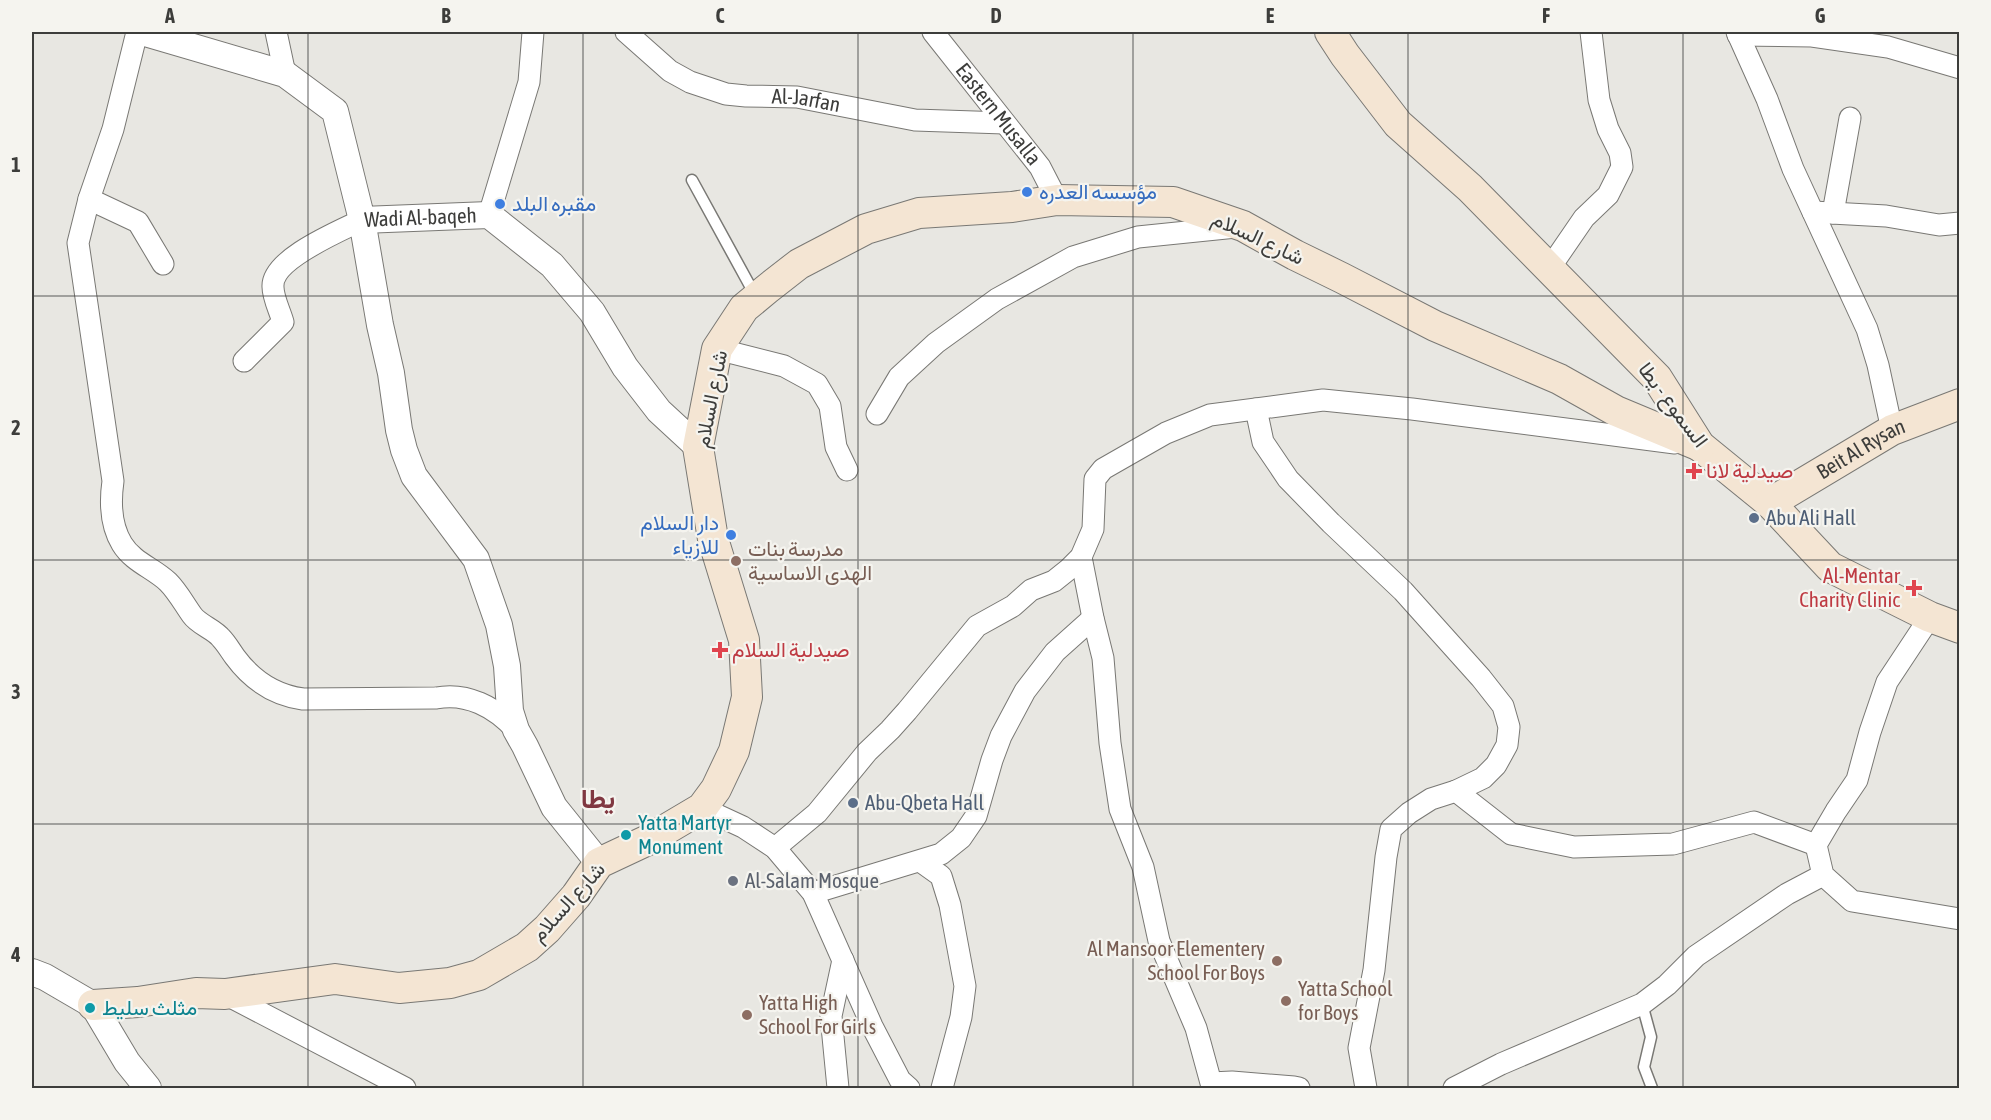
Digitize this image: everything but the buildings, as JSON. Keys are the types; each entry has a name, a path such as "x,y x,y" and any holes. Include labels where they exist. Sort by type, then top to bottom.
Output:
{"main road":[{"name":"السموع - يطا","path":"1330,32 1345,56 1398,124 1470,188 1657,378 1700,446 1770,503 1830,567 1930,617 1959,628"},
{"name":"السموع - يطا","path":"1351,32 1434,136 1470,188"},
{"name":"شارع السلام","path":"93,1005 138,1002 196,993 225,994 335,979 399,988 450,984 479,975 527,947 547,929 576,896 599,863 648,840 702,808 716,789 734,751 747,697 744,640 713,540 698,447 717,349 744,308 799,264 866,229 919,213 1012,207 1058,200 1173,202 1243,226 1435,326 1559,379 1616,411 1700,446"},
{"name":"Beit Al Rysan","path":"1770,503 1892,430 1959,405"}],"street":[{"name":"Wadi Al-baqeh","path":"140,32 285,74 335,111 362,220 489,215 552,265 592,312 625,368 659,411 698,447"},
{"path":"140,32 89,199 78,243 112,481 112,509 118,536 126,551 163,577 173,587 193,616 220,636 246,671 262,684 279,693 303,699 466,698 490,708 516,730"},
{"path":"276,32 285,74"},
{"path":"489,215 529,82 533,32"},
{"name":"Al-Jarfan","path":"626,32 670,71 690,82 726,94 797,97 915,120 1004,123"},
{"name":"Eastern Musalla","path":"933,32 1040,168 1058,200"},
{"path":"1549,268 1584,218 1608,195 1622,167 1620,153 1608,129 1599,100 1592,32"},
{"path":"1892,430 1878,365 1867,329 1823,213 1793,169 1767,99 1738,33 1812,36 1877,46 1959,68"},
{"path":"1823,213 1850,118"},
{"path":"89,199 138,222 163,264"},
{"path":"1823,213 1886,216 1939,225 1959,223"},
{"path":"244,361 283,322 272,286 276,272 305,248 362,220 380,325 392,373 396,411 404,450 414,476 476,559 499,625 507,666 510,711 516,730 554,807 599,863"},
{"path":"877,414 899,377 936,343 997,299 1073,257 1138,237 1243,226"},
{"path":"717,349 784,366 817,384 830,406 836,447 847,470"},
{"path":"775,848 817,813 867,752 907,711 977,626 1013,606 1031,590 1054,580 1081,557 1093,529 1095,479 1103,469 1166,433 1210,415 1323,400 1412,409 1700,446"},
{"path":"1256,409 1263,442 1288,479 1403,591 1481,678 1503,706 1509,727 1507,745 1496,765 1484,778 1431,799 1409,813 1391,829 1374,970 1359,1048 1366,1089"},
{"path":"1081,557 1103,658 1110,743 1120,809 1143,867 1159,941 1196,1028 1208,1086 1232,1082 1294,1086 1299,1089"},
{"path":"1930,617 1887,682 1857,780 1816,845 1823,875 1852,901 1959,919"},
{"path":"813,893 941,854 951,847 969,828 981,803 984,785 1001,736 1025,692 1055,652 1093,618"},
{"path":"1456,791 1511,834 1574,847 1673,844 1754,822 1816,845"},
{"path":"702,808 743,827 775,848 813,893 872,1026 900,1080 909,1089"},
{"path":"920,861 941,876 950,905 965,986 961,1017 942,1089"},
{"path":"1454,1089 1501,1064 1642,1005 1696,956 1787,894 1823,875"},
{"path":"838,1089 831,1016 843,960"},
{"path":"32,972 93,1005 127,1062 148,1089"},
{"path":"225,994 405,1089"}],"lane":[{"path":"692,180 757,298"},
{"path":"1642,1005 1651,1037 1644,1067 1652,1089"}],"place":[{"name":"مؤسسه العدره","path":"1027,192"},
{"name":"مقبره البلد","path":"500,204"},
{"name":"صيدلية لانا","path":"1694,471"},
{"name":"Abu Ali Hall","path":"1754,518"},
{"name":"دار السلام للازياء","path":"731,535"},
{"name":"مدرسة بنات الهدى الاساسية","path":"736,561"},
{"name":"Al-Mentar Charity Clinic","path":"1914,588"},
{"name":"صيدلية السلام","path":"720,650"},
{"name":"Abu-Qbeta Hall","path":"853,803"},
{"name":"Yatta Martyr Monument","path":"626,835"},
{"name":"Al-Salam Mosque","path":"733,881"},
{"name":"Al Mansoor Elementery School For Boys","path":"1277,961"},
{"name":"Yatta School for Boys","path":"1286,1001"},
{"name":"مثلث سليط","path":"90,1008"},
{"name":"Yatta High School For Girls","path":"747,1015"}],"district":[{"name":"يطا","path":"598,799"}]}
